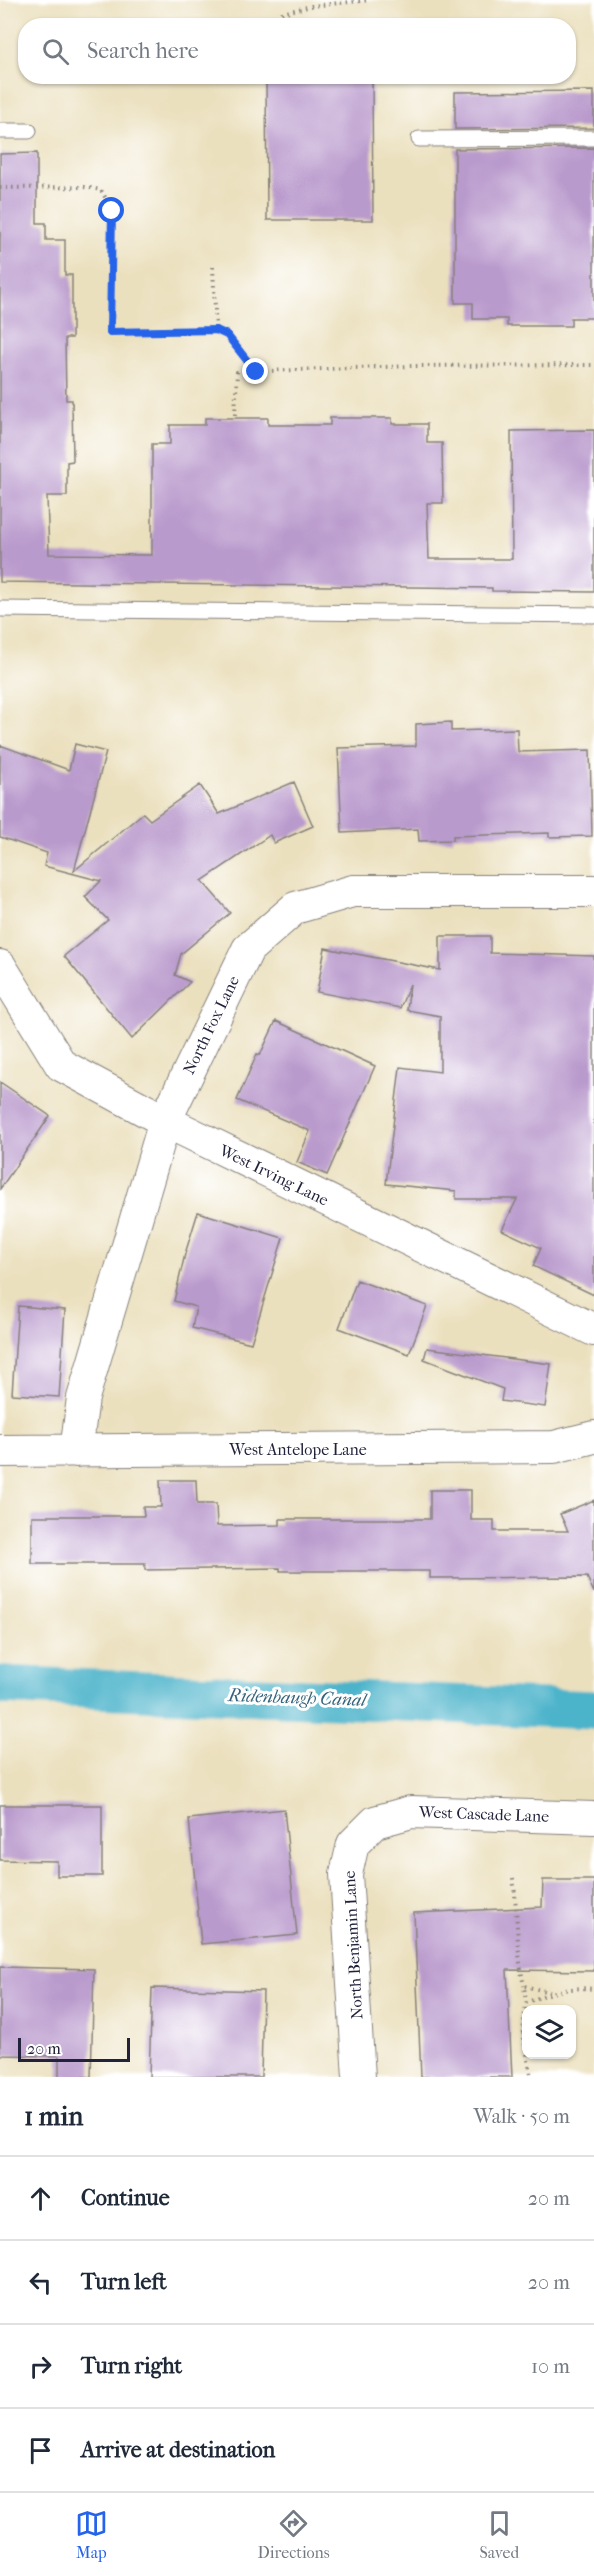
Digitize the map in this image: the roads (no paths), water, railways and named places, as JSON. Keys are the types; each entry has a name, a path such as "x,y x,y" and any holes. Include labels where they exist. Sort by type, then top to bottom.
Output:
{"street":[{"name":"North Fox Lane","path":"76,1451 83,1398 165,1121 248,949 295,908 353,891 594,891"},
{"name":"West Irving Lane","path":"0,966 61,1065 165,1121 594,1330"},
{"name":"West Antelope Lane","path":"0,1451 554,1447 594,1437"},
{"name":"West Cascade Lane","path":"375,1822 411,1812 594,1818"},
{"name":"North Benjamin Lane","path":"359,2077 346,1874 353,1844 375,1822"}],"lane":[{"path":"0,131 29,131"},
{"path":"419,139 594,138"},
{"path":"0,609 594,615"}],"waterway":[{"name":"Ridenbaugh Canal","path":"0,1685 594,1710"}]}
